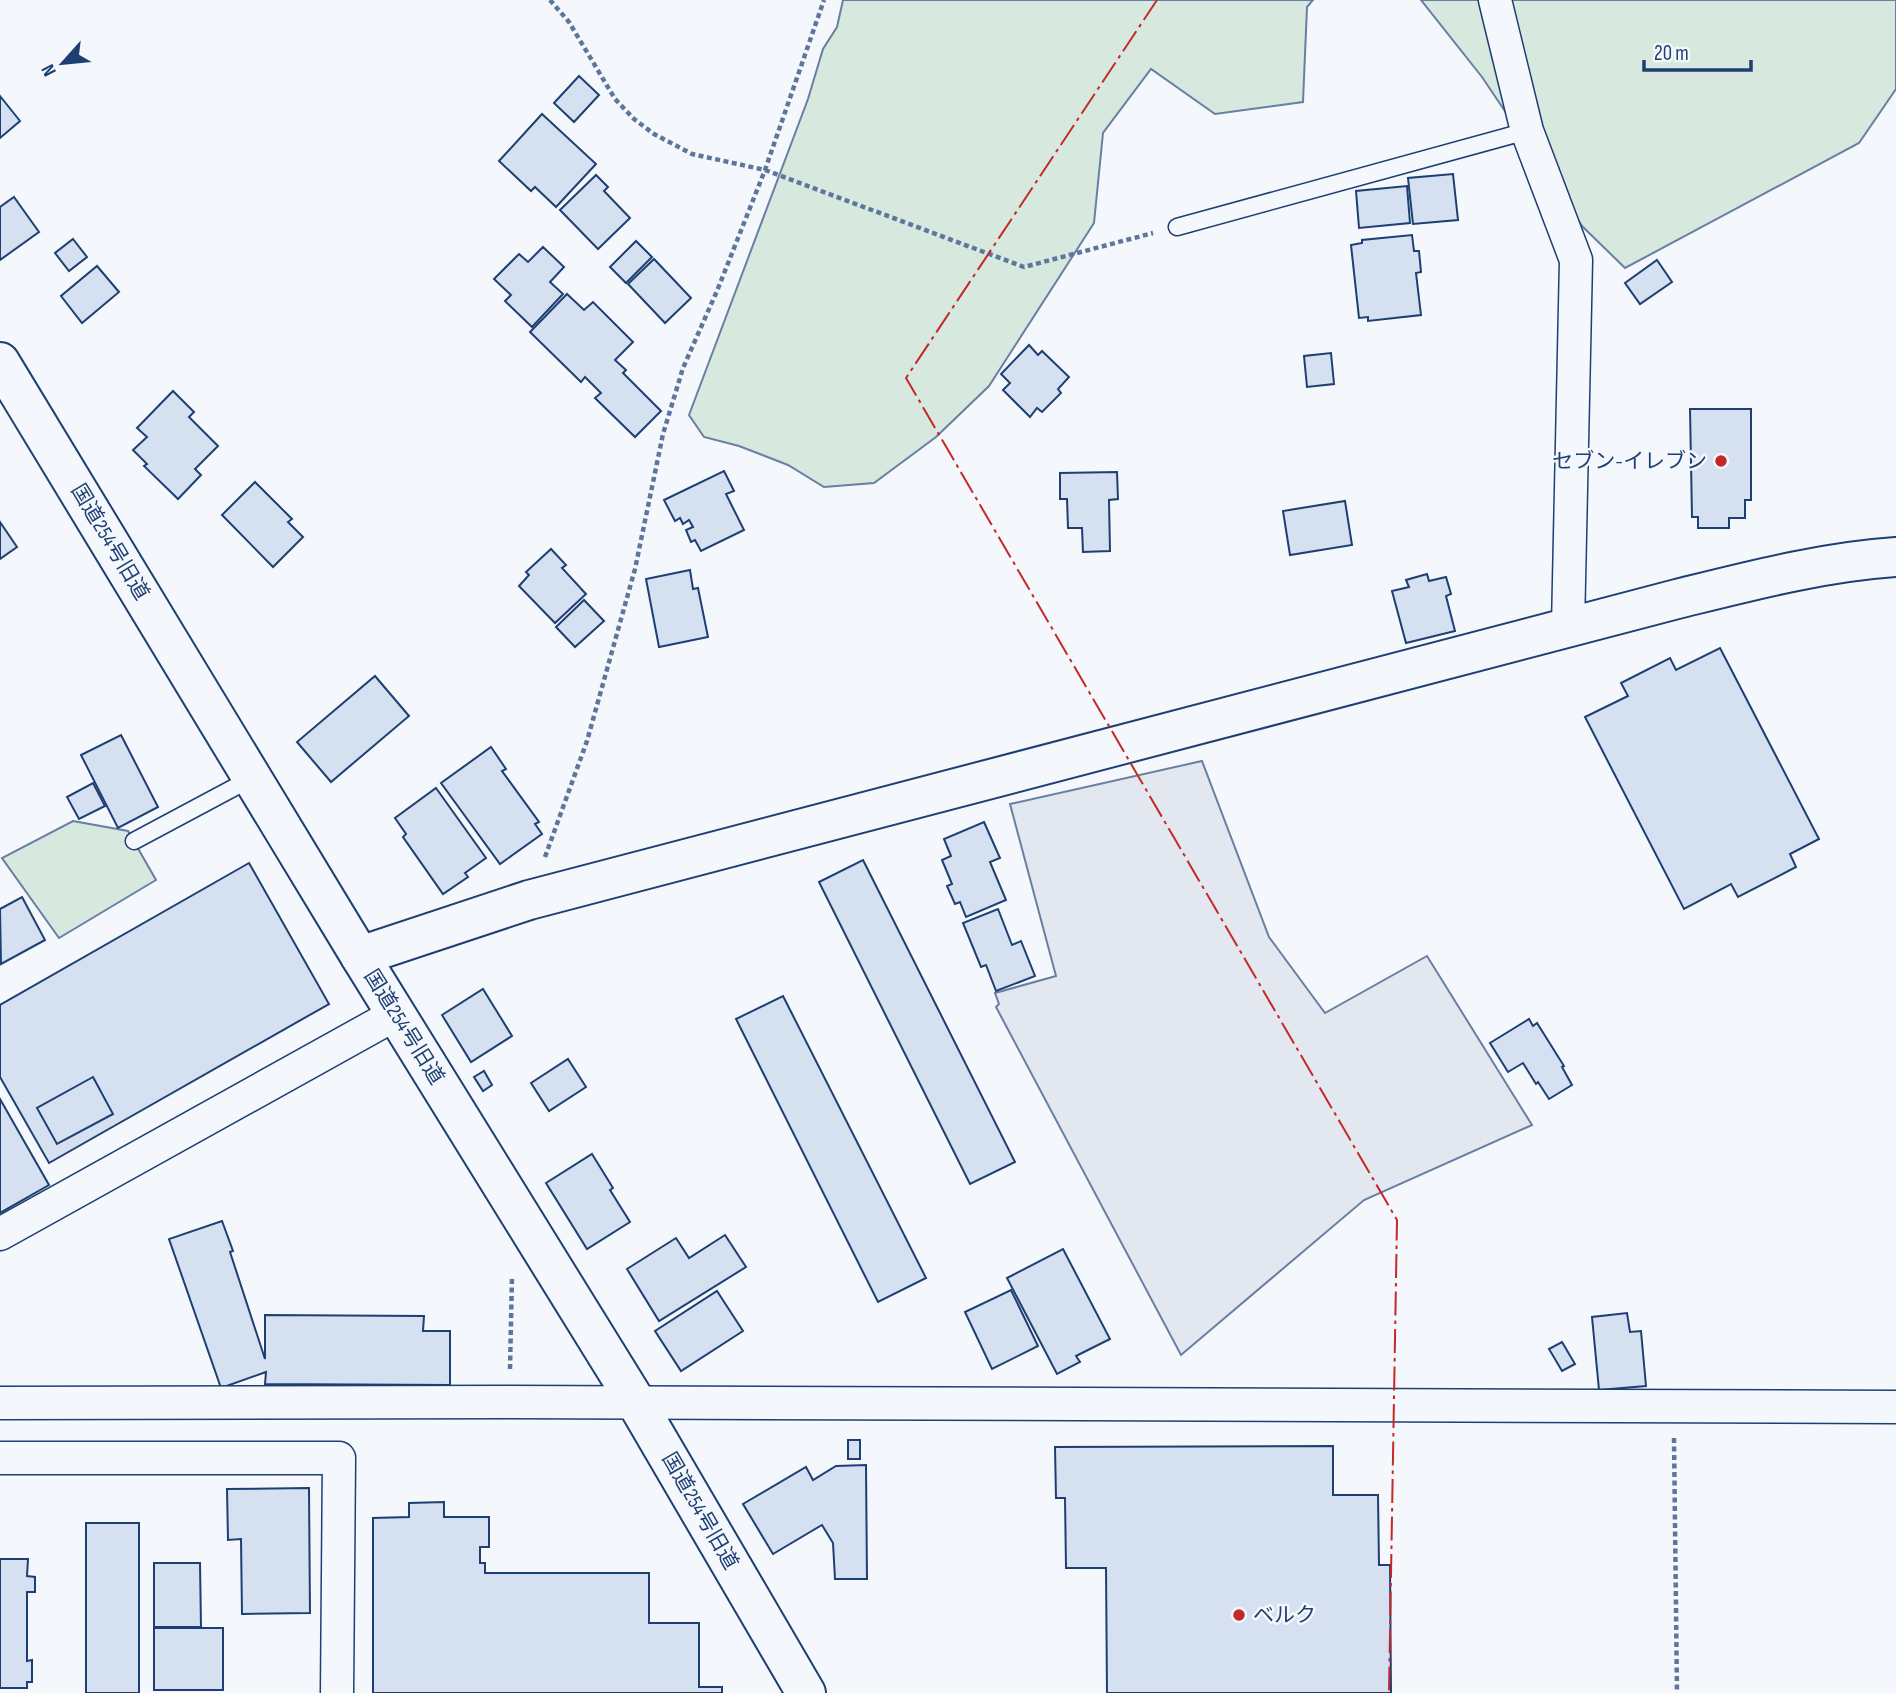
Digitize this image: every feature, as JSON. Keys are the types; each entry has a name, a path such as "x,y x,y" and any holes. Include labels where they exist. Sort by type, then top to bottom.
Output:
{"street":[{"path":"1495,0 1527,131 1576,260 1568,627"},
{"name":"国道254号旧道","path":"0,362 360,956 636,1402 806,1693"},
{"path":"360,956 529,900 1568,627 1790,572 1866,559 1896,557"},
{"path":"0,1234 396,1014"},
{"path":"0,1403 636,1402 1896,1407"},
{"path":"0,1458 339,1458 337,1693"}],"lane":[{"path":"1177,227 1527,131"},
{"path":"134,841 253,778"}],"path":[{"path":"550,0 569,22 615,99 634,119 654,134 692,154 765,170 1024,267 1177,227"},
{"path":"529,900 587,741 635,569 663,434 683,368 718,291 765,170 824,0"},
{"path":"510,1402 513,1270"},
{"path":"1674,1407 1677,1693"}],"shaded area":[{"path":"843,0 1313,0 1307,7 1303,102 1215,114 1151,69 1103,133 1094,223 989,386 936,437 874,483 824,487 788,465 739,446 704,437 689,415 808,99 823,49 837,27"},
{"path":"1421,0 1896,0 1896,89 1859,143 1625,268 1582,226 1482,77"},
{"path":"1202,761 1269,937 1325,1013 1427,956 1532,1125 1364,1200 1181,1355 996,1007 999,1004 995,993 1056,976 1010,804"},
{"path":"73,821 128,831 156,880 59,938 2,858"}],"building":[{"path":"579,76 599,95 574,122 554,103"},
{"path":"0,96 20,121 0,138"},
{"path":"542,114 596,164 556,207 535,187 531,191 499,161"},
{"path":"1453,174 1458,220 1413,224 1408,178"},
{"path":"596,175 608,187 604,191 630,218 598,249 560,210"},
{"path":"1407,186 1410,223 1359,228 1356,191"},
{"path":"14,197 39,232 0,260 0,207"},
{"path":"1412,235 1414,251 1419,251 1421,272 1416,273 1421,315 1368,321 1368,317 1359,318 1351,245 1362,243 1362,240"},
{"path":"73,239 87,257 69,271 55,253"},
{"path":"636,241 652,257 626,283 610,267"},
{"path":"543,247 564,267 550,282 563,294 532,327 505,301 511,295 494,279 519,254 528,262"},
{"path":"654,259 691,298 665,323 628,284"},
{"path":"1657,260 1672,282 1640,304 1625,283"},
{"path":"97,266 119,292 82,323 61,296"},
{"path":"567,294 584,310 593,302 633,342 615,360 626,370 623,373 661,411 635,437 595,398 601,393 585,377 581,382 530,332"},
{"path":"1029,345 1038,355 1042,351 1069,377 1058,389 1061,393 1042,412 1037,408 1030,417 1003,390 1010,383 1001,374"},
{"path":"1331,353 1334,384 1307,387 1304,356"},
{"path":"173,391 194,412 189,417 218,446 195,469 201,475 178,499 144,466 147,464 133,450 147,437 137,428"},
{"path":"1690,409 1751,409 1751,500 1745,500 1745,518 1729,518 1729,528 1698,528 1698,517 1692,517"},
{"path":"724,471 734,491 726,494 744,530 701,551 695,540 691,542 686,530 693,527 689,520 683,524 680,518 675,521 664,500"},
{"path":"1117,472 1118,499 1109,500 1110,551 1083,552 1082,528 1068,528 1067,499 1060,499 1060,473"},
{"path":"255,482 292,519 288,522 303,537 273,567 222,515"},
{"path":"1345,501 1352,545 1290,555 1283,511"},
{"path":"0,522 17,547 0,559"},
{"path":"551,549 566,565 562,568 586,594 555,623 519,586 529,575 526,572"},
{"path":"690,570 693,589 698,588 708,637 659,647 646,579"},
{"path":"1427,574 1429,581 1446,577 1451,594 1446,596 1455,631 1406,643 1392,591 1409,587 1406,580"},
{"path":"584,600 604,621 575,647 556,627"},
{"path":"1720,648 1819,839 1790,854 1796,867 1738,897 1731,884 1684,909 1585,717 1628,696 1621,683 1670,658 1676,670"},
{"path":"375,676 409,716 331,782 297,742"},
{"path":"121,735 158,807 118,828 81,755"},
{"path":"491,747 506,769 502,771 539,822 535,824 542,834 500,864 441,783"},
{"path":"93,783 105,806 79,819 67,797"},
{"path":"436,788 486,858 465,873 468,877 443,894 403,837 406,834 395,818"},
{"path":"984,822 1000,858 990,862 1006,900 966,917 960,902 955,904 947,886 952,884 942,860 951,856 944,839"},
{"path":"863,860 1015,1162 970,1184 819,882"},
{"path":"249,863 329,1004 49,1163 0,1077 0,1005"},
{"path":"22,897 45,940 1,964 0,909"},
{"path":"998,909 1012,945 1021,941 1035,976 996,991 986,965 981,967 963,923"},
{"path":"483,989 512,1036 471,1062 442,1015"},
{"path":"783,996 926,1278 878,1302 736,1019"},
{"path":"1529,1019 1533,1026 1537,1023 1564,1066 1562,1067 1572,1085 1549,1099 1523,1063 1508,1072 1490,1043"},
{"path":"568,1059 586,1087 549,1111 531,1083"},
{"path":"484,1071 492,1085 483,1091 474,1077"},
{"path":"93,1077 113,1114 57,1144 37,1108"},
{"path":"0,1099 49,1185 0,1213"},
{"path":"592,1154 630,1222 587,1249 546,1183"},
{"path":"222,1221 265,1359 265,1315 424,1316 423,1331 450,1331 450,1385 265,1384 266,1372 221,1388 169,1239"},
{"path":"725,1235 746,1267 659,1321 627,1269 676,1238 689,1258"},
{"path":"1063,1249 1110,1339 1076,1356 1080,1362 1057,1374 1007,1278"},
{"path":"1011,1290 1038,1346 992,1369 965,1312"},
{"path":"717,1291 743,1331 681,1371 655,1331"},
{"path":"1627,1313 1630,1332 1641,1331 1646,1386 1599,1390 1592,1317"},
{"path":"1562,1342 1575,1364 1562,1371 1549,1349"},
{"path":"848,1440 860,1440 860,1459 848,1459"},
{"path":"1333,1446 1333,1495 1378,1495 1379,1565 1390,1565 1391,1693 1107,1693 1106,1568 1066,1568 1065,1498 1056,1498 1055,1447"},
{"path":"866,1465 867,1579 835,1579 833,1543 822,1525 773,1554 743,1504 806,1467 813,1480 836,1466"},
{"path":"309,1488 310,1613 242,1614 241,1539 228,1540 227,1489"},
{"path":"444,1502 444,1517 489,1517 489,1547 480,1547 480,1563 485,1563 485,1573 649,1573 649,1623 699,1623 699,1687 722,1687 722,1693 373,1693 373,1518 409,1517 409,1503"},
{"path":"86,1523 139,1523 139,1693 86,1693"},
{"path":"0,1559 28,1559 27,1576 35,1577 35,1592 27,1592 27,1661 32,1660 32,1682 27,1682 27,1688 0,1688"},
{"path":"154,1563 200,1563 201,1627 154,1627"},
{"path":"154,1628 223,1628 223,1690 154,1690"}],"power":[{"path":"1157,0 906,378 1397,1220 1389,1693"}],"place":[{"name":"セブン-イレブン","path":"1721,461"},
{"name":"ベルク","path":"1239,1615"}]}
